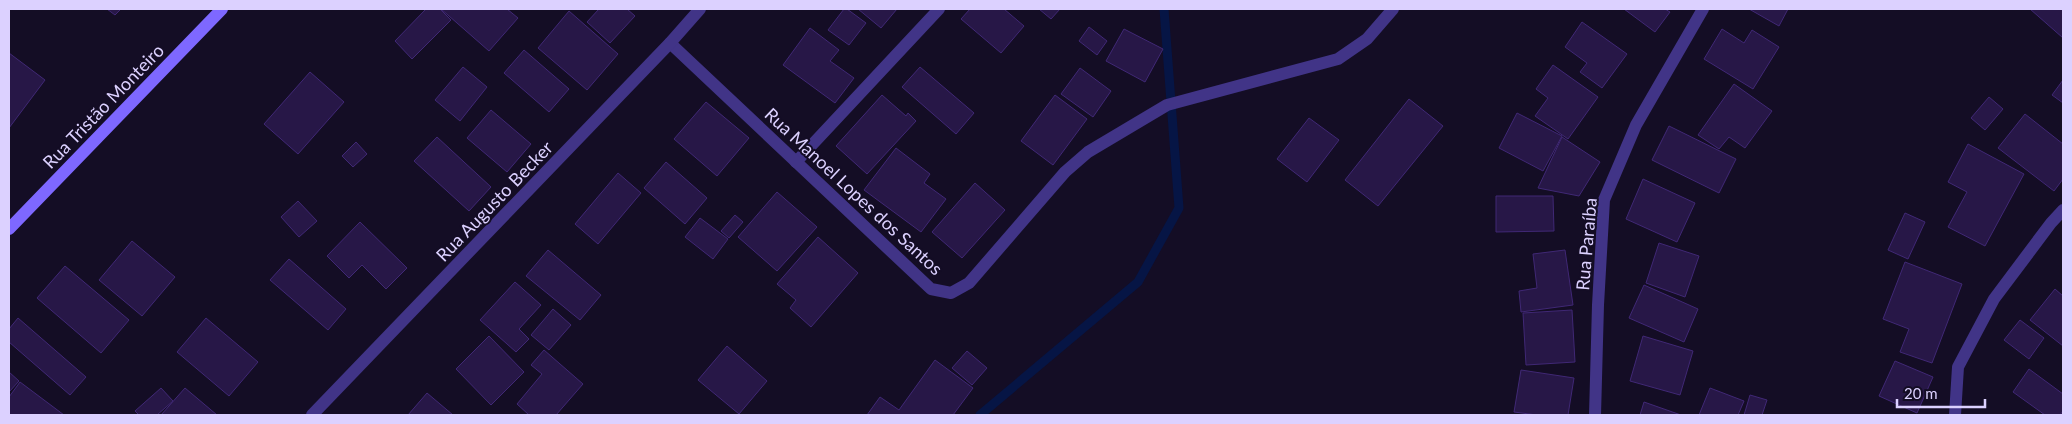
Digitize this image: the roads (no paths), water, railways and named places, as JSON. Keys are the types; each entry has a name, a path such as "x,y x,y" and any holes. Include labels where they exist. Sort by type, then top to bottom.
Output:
{"main road":[{"name":"Rua Tristão Monteiro","path":"9,229 222,9"}],"street":[{"name":"Rua Augusto Becker","path":"312,415 670,43 700,9"},
{"path":"796,162 939,9"},
{"name":"Rua Manoel Lopes dos Santos","path":"670,43 931,289 951,293 970,284 1065,172 1088,152 1167,105 1338,59 1367,39 1392,9"},
{"name":"Rua Paraíba","path":"1595,415 1598,306 1604,200 1636,125 1702,9"},
{"path":"1955,415 1958,366 1994,299 2051,223 2063,210"}],"waterway":[{"path":"980,415 1138,282 1179,208 1164,9"}]}
